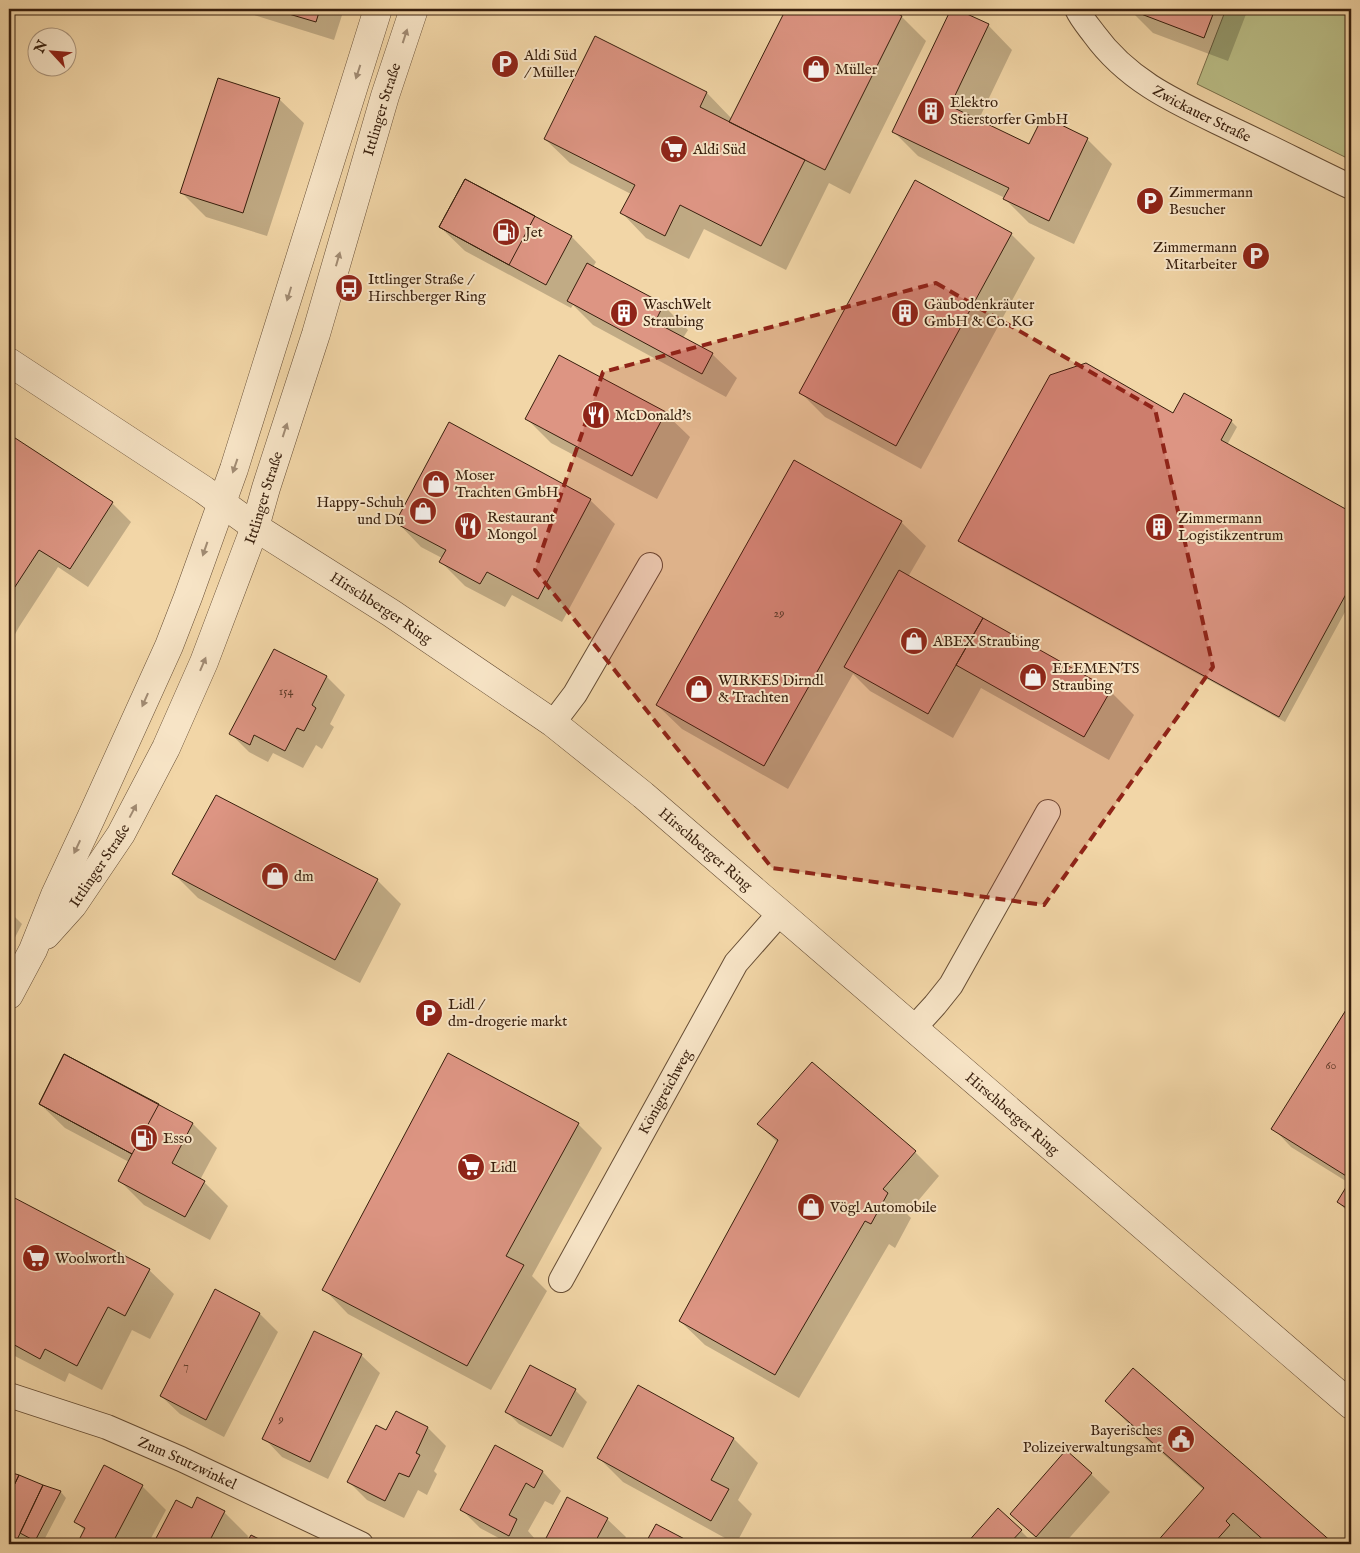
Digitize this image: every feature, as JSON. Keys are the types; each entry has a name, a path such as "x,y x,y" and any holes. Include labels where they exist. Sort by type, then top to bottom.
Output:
{"street":[{"name":"Ittlinger Straße","path":"9,995 33,950 55,895 169,646 188,597 234,469 378,9"},
{"name":"Ittlinger Straße","path":"33,950 73,905 121,834 161,757 204,662 255,527 316,334 383,104 414,9"},
{"name":"Zwickauer Straße","path":"1077,9 1080,16 1102,45 1119,64 1142,82 1158,92 1351,188"},
{"name":"Hirschberger Ring","path":"9,362 188,480 255,527 391,613 553,723 644,795 1351,1405"},
{"path":"553,723 575,694 650,565"},
{"path":"914,1028 951,985 1048,812"},
{"name":"Königreichweg","path":"561,1280 736,963 780,913"},
{"name":"Zum Stutzwinkel","path":"9,1395 107,1427 230,1481 361,1544"}],"highlighted area":[{"path":"936,283 1155,409 1213,667 1044,905 772,868 535,570 603,372"}],"green space":[{"path":"1226,9 1351,9 1351,160 1197,84"}],"building":[{"path":"272,9 320,9 316,22"},
{"name":"Müller","path":"786,9 889,9 902,16 825,170 729,122"},
{"name":"Elektro Stierstorfer GmbH","path":"951,9 956,9 989,24 950,106 1029,144 1043,116 1088,138 1049,221 1003,199 1009,188 892,132"},
{"path":"1128,9 1215,9 1204,38"},
{"name":"Aldi Süd","path":"595,36 707,92 700,107 805,160 761,246 680,205 665,236 620,213 635,185 544,139"},
{"path":"218,78 280,98 243,213 180,193"},
{"name":"Jet","path":"465,179 535,216 509,265 439,227"},
{"name":"Jet","path":"465,179 572,236 546,285 439,227"},
{"name":"Gäubodenkräuter GmbH & Co. KG","path":"915,180 1012,233 896,446 799,393"},
{"name":"WaschWelt Straubing","path":"587,263 664,304 655,322 713,353 702,374 567,301"},
{"name":"McDonald's","path":"559,355 666,412 632,476 525,419"},
{"name":"Zimmermann Logistikzentrum","path":"1086,363 1173,413 1184,393 1232,420 1221,440 1351,512 1351,585 1279,717 958,541 1050,375"},
{"path":"449,422 591,499 538,599 487,572 480,584 439,562 446,550 395,523"},
{"path":"9,434 113,502 70,569 39,550 9,596"},
{"path":"794,460 902,521 764,766 656,705"},
{"name":"ABEX Straubing","path":"899,570 983,618 928,714 844,667"},
{"name":"ELEMENTS Straubing","path":"983,618 1111,690 1084,737 956,665"},
{"path":"274,649 327,676 312,705 316,708 304,731 297,728 285,751 254,735 250,745 229,734"},
{"name":"dm","path":"216,795 378,879 335,960 172,874"},
{"path":"1351,1002 1351,1179 1271,1129"},
{"name":"Lidl","path":"448,1053 579,1123 506,1256 524,1265 467,1366 322,1290"},
{"name":"Esso","path":"64,1054 193,1123 172,1163 205,1181 185,1217 118,1181 132,1154 39,1104"},
{"path":"64,1054 159,1104 132,1154 39,1104"},
{"name":"Vögl Automobile","path":"812,1062 916,1151 883,1189 888,1193 871,1224 865,1221 775,1375 679,1321 778,1140 757,1124"},
{"path":"1351,1179 1351,1211 1337,1202"},
{"path":"9,1195 150,1269 125,1316 108,1307 77,1366 45,1349 40,1359 9,1342"},
{"path":"215,1289 260,1313 206,1420 160,1396"},
{"path":"314,1331 362,1354 310,1462 262,1439"},
{"path":"530,1365 576,1389 551,1436 505,1412"},
{"name":"Bayerisches Polizeiverwaltungsamt","path":"1133,1368 1334,1544 1268,1544 1233,1513 1226,1521 1230,1525 1213,1544 1155,1544 1204,1488 1105,1401"},
{"path":"638,1385 734,1438 711,1480 729,1489 711,1521 597,1458"},
{"path":"396,1411 428,1427 416,1453 420,1455 409,1477 399,1473 385,1501 347,1482 376,1425 386,1430"},
{"path":"495,1445 543,1471 534,1488 526,1483 509,1515 517,1519 509,1536 460,1510"},
{"path":"1066,1450 1092,1473 1036,1537 1010,1514"},
{"path":"104,1465 143,1485 112,1544 77,1544 85,1528 74,1522"},
{"path":"9,1472 19,1475 9,1496"},
{"path":"19,1475 43,1485 15,1544 9,1544 9,1496"},
{"path":"43,1485 61,1491 35,1541 20,1533"},
{"path":"197,1497 225,1511 208,1544 153,1544 176,1500 192,1508"},
{"path":"567,1497 608,1518 594,1544 543,1544"},
{"path":"998,1508 1022,1530 1009,1544 966,1544"},
{"path":"656,1524 694,1544 645,1544"},
{"path":"251,1535 269,1544 246,1544"},
{"path":"65,1539 77,1544 63,1544"}],"place":[{"name":"Aldi Süd / Müller","path":"505,64"},
{"name":"Müller","path":"816,69"},
{"name":"Elektro Stierstorfer GmbH","path":"931,111"},
{"name":"Aldi Süd","path":"674,149"},
{"name":"Zimmermann Besucher","path":"1150,201"},
{"name":"Jet","path":"506,232"},
{"name":"Zimmermann Mitarbeiter","path":"1256,256"},
{"name":"Ittlinger Straße / Hirschberger Ring","path":"349,288"},
{"name":"WaschWelt Straubing","path":"624,313"},
{"name":"Gäubodenkräuter GmbH & Co. KG","path":"905,313"},
{"name":"McDonald's","path":"596,415"},
{"name":"Moser Trachten GmbH","path":"436,484"},
{"name":"Happy-Schuh und Du","path":"423,511"},
{"name":"Restaurant Mongol","path":"468,526"},
{"name":"Zimmermann Logistikzentrum","path":"1159,527"},
{"name":"ABEX Straubing","path":"914,641"},
{"name":"ELEMENTS Straubing","path":"1033,677"},
{"name":"WIRKES Dirndl & Trachten","path":"699,689"},
{"name":"dm","path":"275,876"},
{"name":"Lidl / dm-drogerie markt","path":"429,1013"},
{"name":"Esso","path":"144,1138"},
{"name":"Lidl","path":"471,1167"},
{"name":"Vögl Automobile","path":"811,1207"},
{"name":"Woolworth","path":"36,1258"},
{"name":"Bayerisches Polizeiverwaltungsamt","path":"1181,1439"}]}
